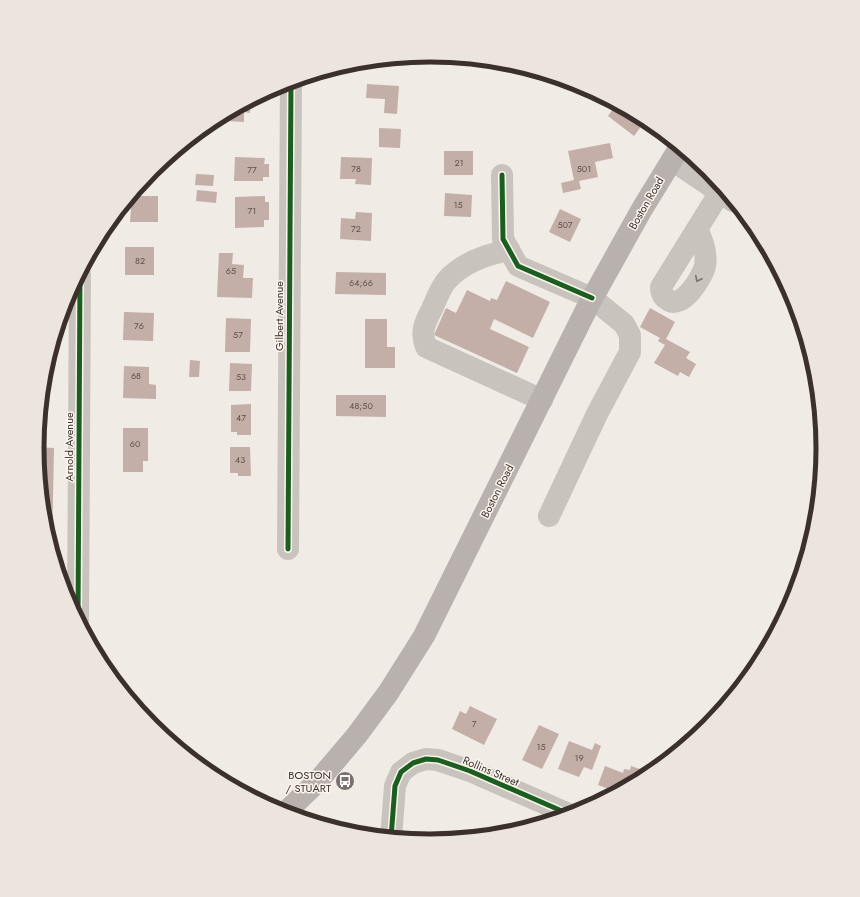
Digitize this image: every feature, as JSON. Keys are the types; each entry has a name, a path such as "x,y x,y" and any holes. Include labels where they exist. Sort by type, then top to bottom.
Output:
{"main road":[{"name":"Boston Road","path":"290,808 318,781 357,735 388,693 424,636 592,298 642,209 676,154"}],"street":[{"name":"Gilbert Avenue","path":"288,549 290,89"},
{"path":"676,154 706,179"},
{"path":"502,175 503,239 518,266 592,298 624,324 630,335 630,352 597,414 549,516"},
{"path":"697,229 724,199"},
{"path":"509,250 487,254 447,279 424,323 422,338 426,347 542,400"},
{"name":"Arnold Avenue","path":"78,607 80,287"},
{"name":"Rollins Street","path":"391,832 395,786 404,770 414,763 426,759 438,760 470,771 563,811"}],"building":[{"path":"367,84 399,86 397,114 384,113 385,99 366,98"},
{"path":"251,107 250,113 244,112 244,122 227,121"},
{"path":"613,109 641,126 634,136 608,116"},
{"path":"379,128 401,129 400,148 379,147"},
{"path":"610,143 613,158 595,162 598,177 579,181 581,189 563,193 561,183 574,180 568,151"},
{"path":"444,151 473,151 473,175 444,175"},
{"path":"235,157 265,158 264,164 269,164 269,177 263,177 263,181 234,181"},
{"path":"341,157 372,158 371,185 355,184 356,179 340,179"},
{"path":"196,174 214,175 213,186 195,185"},
{"path":"197,190 217,192 216,203 196,201"},
{"path":"445,193 472,195 471,217 444,216"},
{"path":"138,196 158,196 158,222 130,222 131,205"},
{"path":"265,196 265,202 269,202 269,220 264,220 264,227 235,228 235,197"},
{"path":"560,209 581,219 570,242 549,232"},
{"path":"356,212 372,213 371,241 340,239 341,218 355,219"},
{"path":"125,247 154,247 154,275 125,275"},
{"path":"219,253 233,253 232,264 244,265 243,278 253,278 252,298 217,297"},
{"path":"336,272 386,273 386,295 335,294"},
{"path":"506,281 550,302 533,338 494,319 490,329 529,347 517,373 434,335 446,308 456,313 467,290 490,301 491,298 497,300"},
{"path":"650,308 675,322 666,339 690,352 686,358 696,364 689,377 680,372 678,376 654,363 665,345 658,341 660,338 640,327"},
{"path":"124,312 154,313 153,341 123,340"},
{"path":"226,318 251,319 250,352 225,352"},
{"path":"365,319 387,319 387,347 395,347 395,368 365,368"},
{"path":"190,360 200,361 199,377 189,377"},
{"path":"230,363 252,364 251,391 229,391"},
{"path":"124,366 149,367 149,384 156,385 156,399 123,398"},
{"path":"336,395 386,395 386,417 336,416"},
{"path":"251,404 251,435 237,435 237,432 231,432 231,405"},
{"path":"123,428 148,428 148,461 143,461 143,472 123,472"},
{"path":"230,447 250,447 251,476 238,476 238,473 230,473"},
{"path":"44,448 54,448 52,529 47,499"},
{"path":"470,706 497,719 484,745 452,729 460,711 466,714"},
{"path":"539,725 559,734 542,769 522,760"},
{"path":"569,741 592,750 595,743 601,746 592,770 584,767 579,777 558,769"},
{"path":"605,766 623,773 624,769 630,770 631,766 640,769 639,772 625,782 621,780 619,785 611,790 598,785"}],"cycle path":[{"path":"288,549 291,89"},
{"path":"502,175 503,239 518,266 592,298"},
{"path":"78,607 80,287"},
{"path":"391,832 395,786 401,772 413,763 426,759 438,760 470,771 562,811"}],"place":[{"name":"BOSTON / STUART","path":"345,781"}]}
